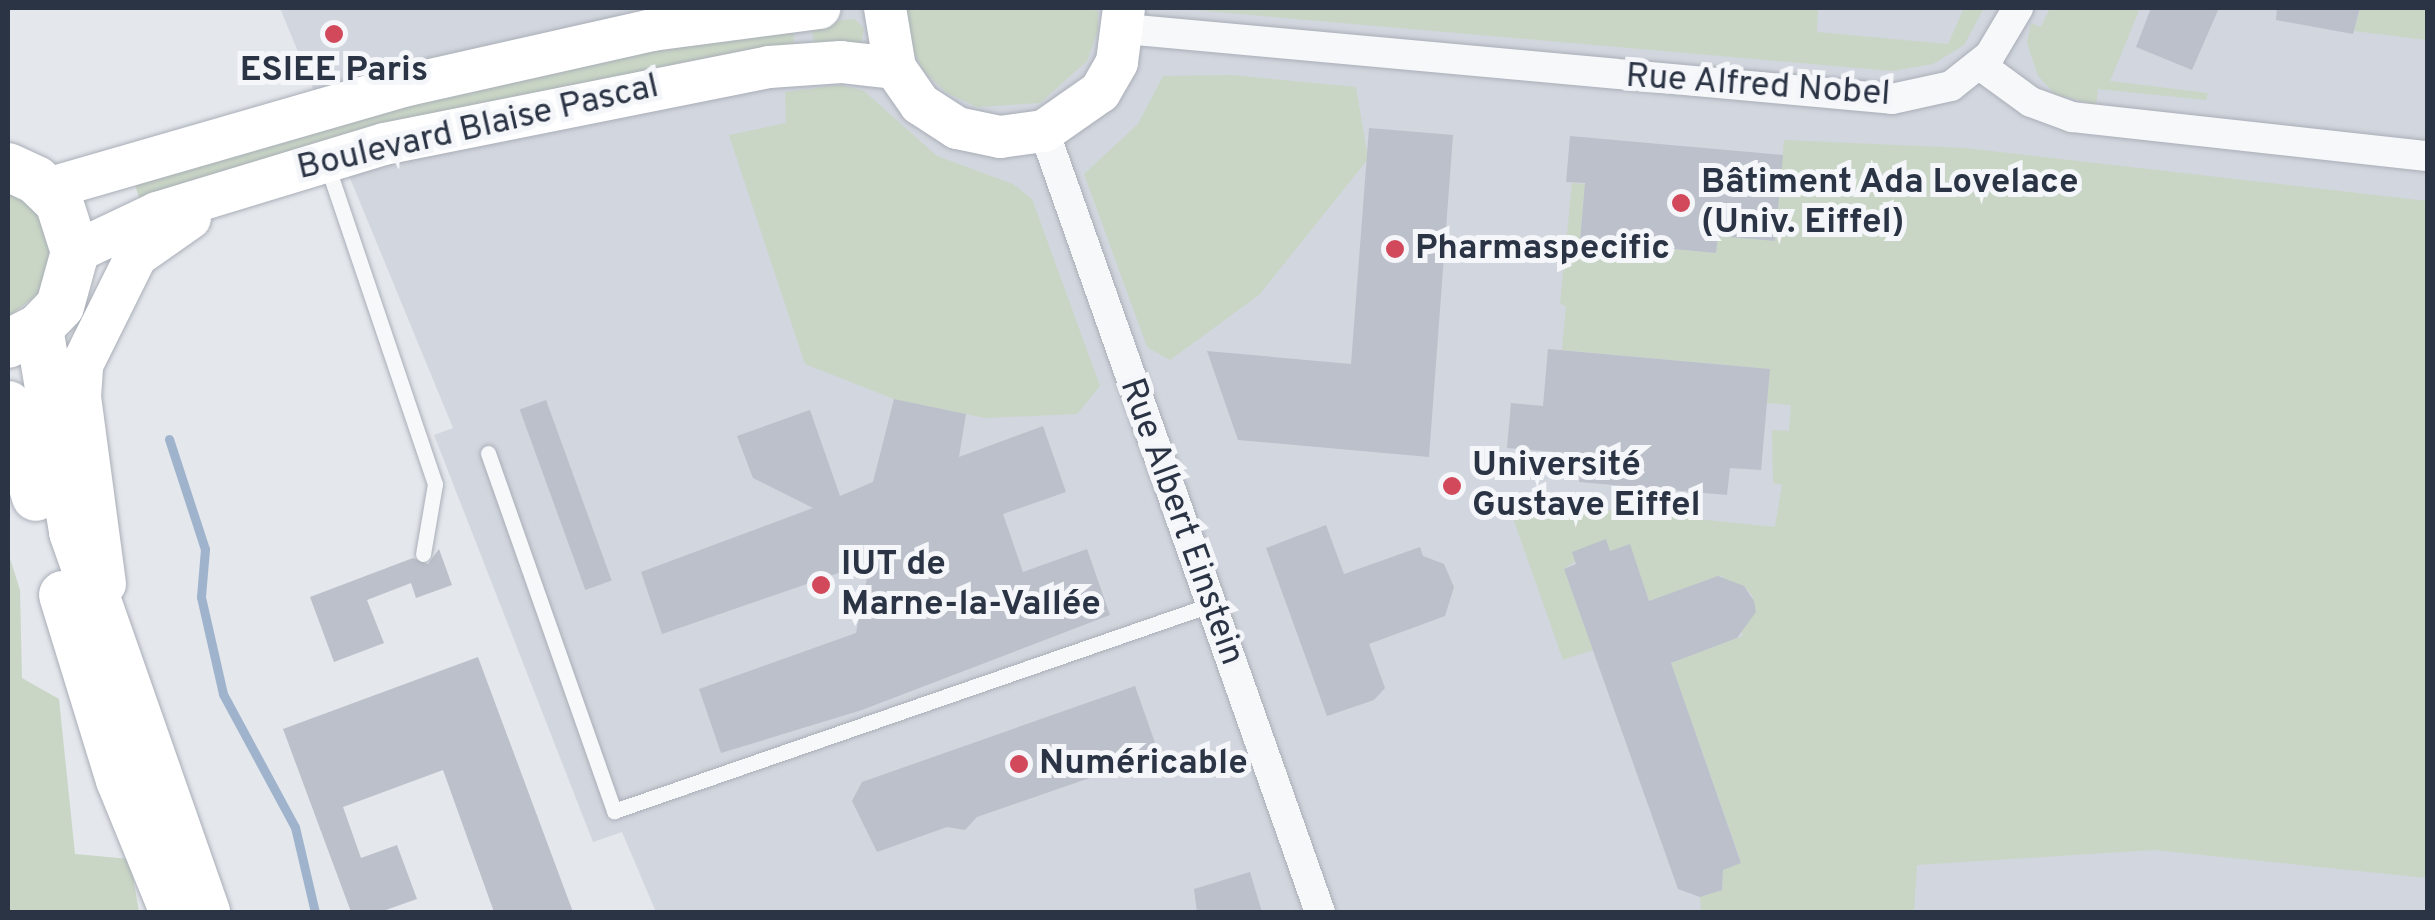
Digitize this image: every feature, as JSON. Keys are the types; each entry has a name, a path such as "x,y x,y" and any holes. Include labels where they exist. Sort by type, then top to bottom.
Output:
{"main road":[{"path":"27,178 66,216 75,252 67,294 24,336 74,532 206,912"},
{"path":"8,404 120,780 174,912"}],"street":[{"name":"Boulevard Blaise Pascal","path":"27,178 652,30 820,8"},
{"path":"885,8 895,68 920,104 957,128 1000,137 1044,131 1100,92 1125,18"},
{"path":"2018,8 1980,64 2031,102 2072,117 2428,156"},
{"name":"Rue Alfred Nobel","path":"1125,18 1862,98 1923,95 1951,86 1980,64"},
{"name":"Boulevard Blaise Pascal","path":"75,252 140,219 306,167 667,83 813,63 895,68"},
{"name":"Rue Albert Einstein","path":"1044,131 1320,912"},
{"path":"115,654 80,397 82,364 126,272 149,242 306,167"}],"lane":[{"path":"306,167 434,484 422,554"},
{"path":"488,453 614,812 1210,605"}],"shaded area":[{"name":"Université Gustave Eiffel","path":"280,8 2427,8 2427,912 656,912 622,832 593,842 434,435 453,428"}],"green space":[{"path":"905,8 1098,8 1098,30 1087,61 1040,103 977,107 947,93 924,71 909,43"},
{"path":"1171,8 1818,8 1817,32 1948,44 1964,8 1984,8 1964,45 1933,64 1892,71"},
{"path":"2050,8 2140,8 2110,81 2208,93 2206,100 2098,89 2096,105 2055,94 2038,76 2027,43 2031,23 2041,27"},
{"path":"2360,8 2427,8 2427,40 2354,31"},
{"path":"855,19 864,29 861,43 815,50 811,23"},
{"path":"793,26 794,52 142,206 134,182 528,70"},
{"path":"1231,75 1356,87 1368,159 1259,295 1170,360 1147,347 1084,174 1138,124 1163,76"},
{"path":"841,85 864,91 937,156 1013,184 1032,199 1100,386 1077,414 985,418 894,399 805,364 729,135 786,123 785,92"},
{"path":"1784,140 1965,148 2427,201 2427,878 2154,850 1917,865 1914,912 1701,912 1700,897 1722,890 1723,870 1741,862 1671,663 1743,636 1740,627 1756,612 1752,595 1744,586 1726,585 1722,575 1649,601 1630,545 1610,551 1606,540 1564,569 1593,650 1563,660 1514,521 1519,501 1775,527 1782,485 1773,483 1772,430 1789,431 1791,405 1767,403 1770,369 1562,350 1566,306 1560,304 1572,183 1585,184 1579,252 1619,256 1623,221 1651,247 1716,253 1719,223 1745,238 1775,241"},
{"path":"8,187 36,205 54,248 40,293 8,317"},
{"path":"8,552 20,590 22,678 59,699 75,854 130,859 139,912 8,912"}],"building":[{"path":"2151,8 2219,8 2192,70 2136,47"},
{"path":"2277,8 2360,8 2353,34 2276,20"},
{"path":"1369,128 1453,135 1429,457 1238,440 1207,351 1351,364"},
{"name":"Bâtiment Ada Lovelace (Univ. Eiffel)","path":"1570,136 1783,155 1775,241 1718,236 1716,253 1621,244 1620,256 1579,253 1585,183 1566,182"},
{"path":"1548,349 1770,369 1761,470 1730,468 1727,495 1579,482 1581,454 1507,448 1511,403 1543,406"},
{"path":"894,399 966,414 959,457 1043,426 1066,492 1003,514 1023,572 1087,549 1110,615 862,710 721,753 699,689 856,633 870,562 662,634 641,572 813,508 753,478 737,436 810,410 840,496 873,482"},
{"path":"546,400 612,580 585,590 520,410"},
{"path":"1326,525 1344,574 1420,547 1423,556 1444,564 1454,587 1445,616 1369,644 1385,688 1374,700 1327,716 1266,548"},
{"path":"1606,539 1610,551 1630,544 1649,601 1718,576 1744,586 1754,601 1756,612 1737,638 1671,663 1741,863 1723,870 1722,890 1700,897 1678,889 1564,569 1576,564 1572,552"},
{"path":"439,549 452,585 416,598 411,583 367,600 384,643 334,662 310,597 413,558 428,564"},
{"path":"478,657 573,912 494,912 443,770 343,807 361,858 397,845 417,899 380,912 351,912 283,729"},
{"name":"Numéricable","path":"1135,686 1159,754 977,817 965,830 947,827 877,852 852,801 862,782"},
{"path":"1250,872 1262,912 1197,912 1194,889"}],"waterway":[{"path":"169,439 205,549 201,597 223,694 295,827 315,912"}],"place":[{"name":"ESIEE Paris","path":"334,34"},
{"name":"Bâtiment Ada Lovelace (Univ. Eiffel)","path":"1681,203"},
{"name":"Pharmaspecific","path":"1395,249"},
{"name":"Université Gustave Eiffel","path":"1452,486"},
{"name":"IUT de Marne-la-Vallée","path":"821,585"},
{"name":"Numéricable","path":"1019,764"}]}
